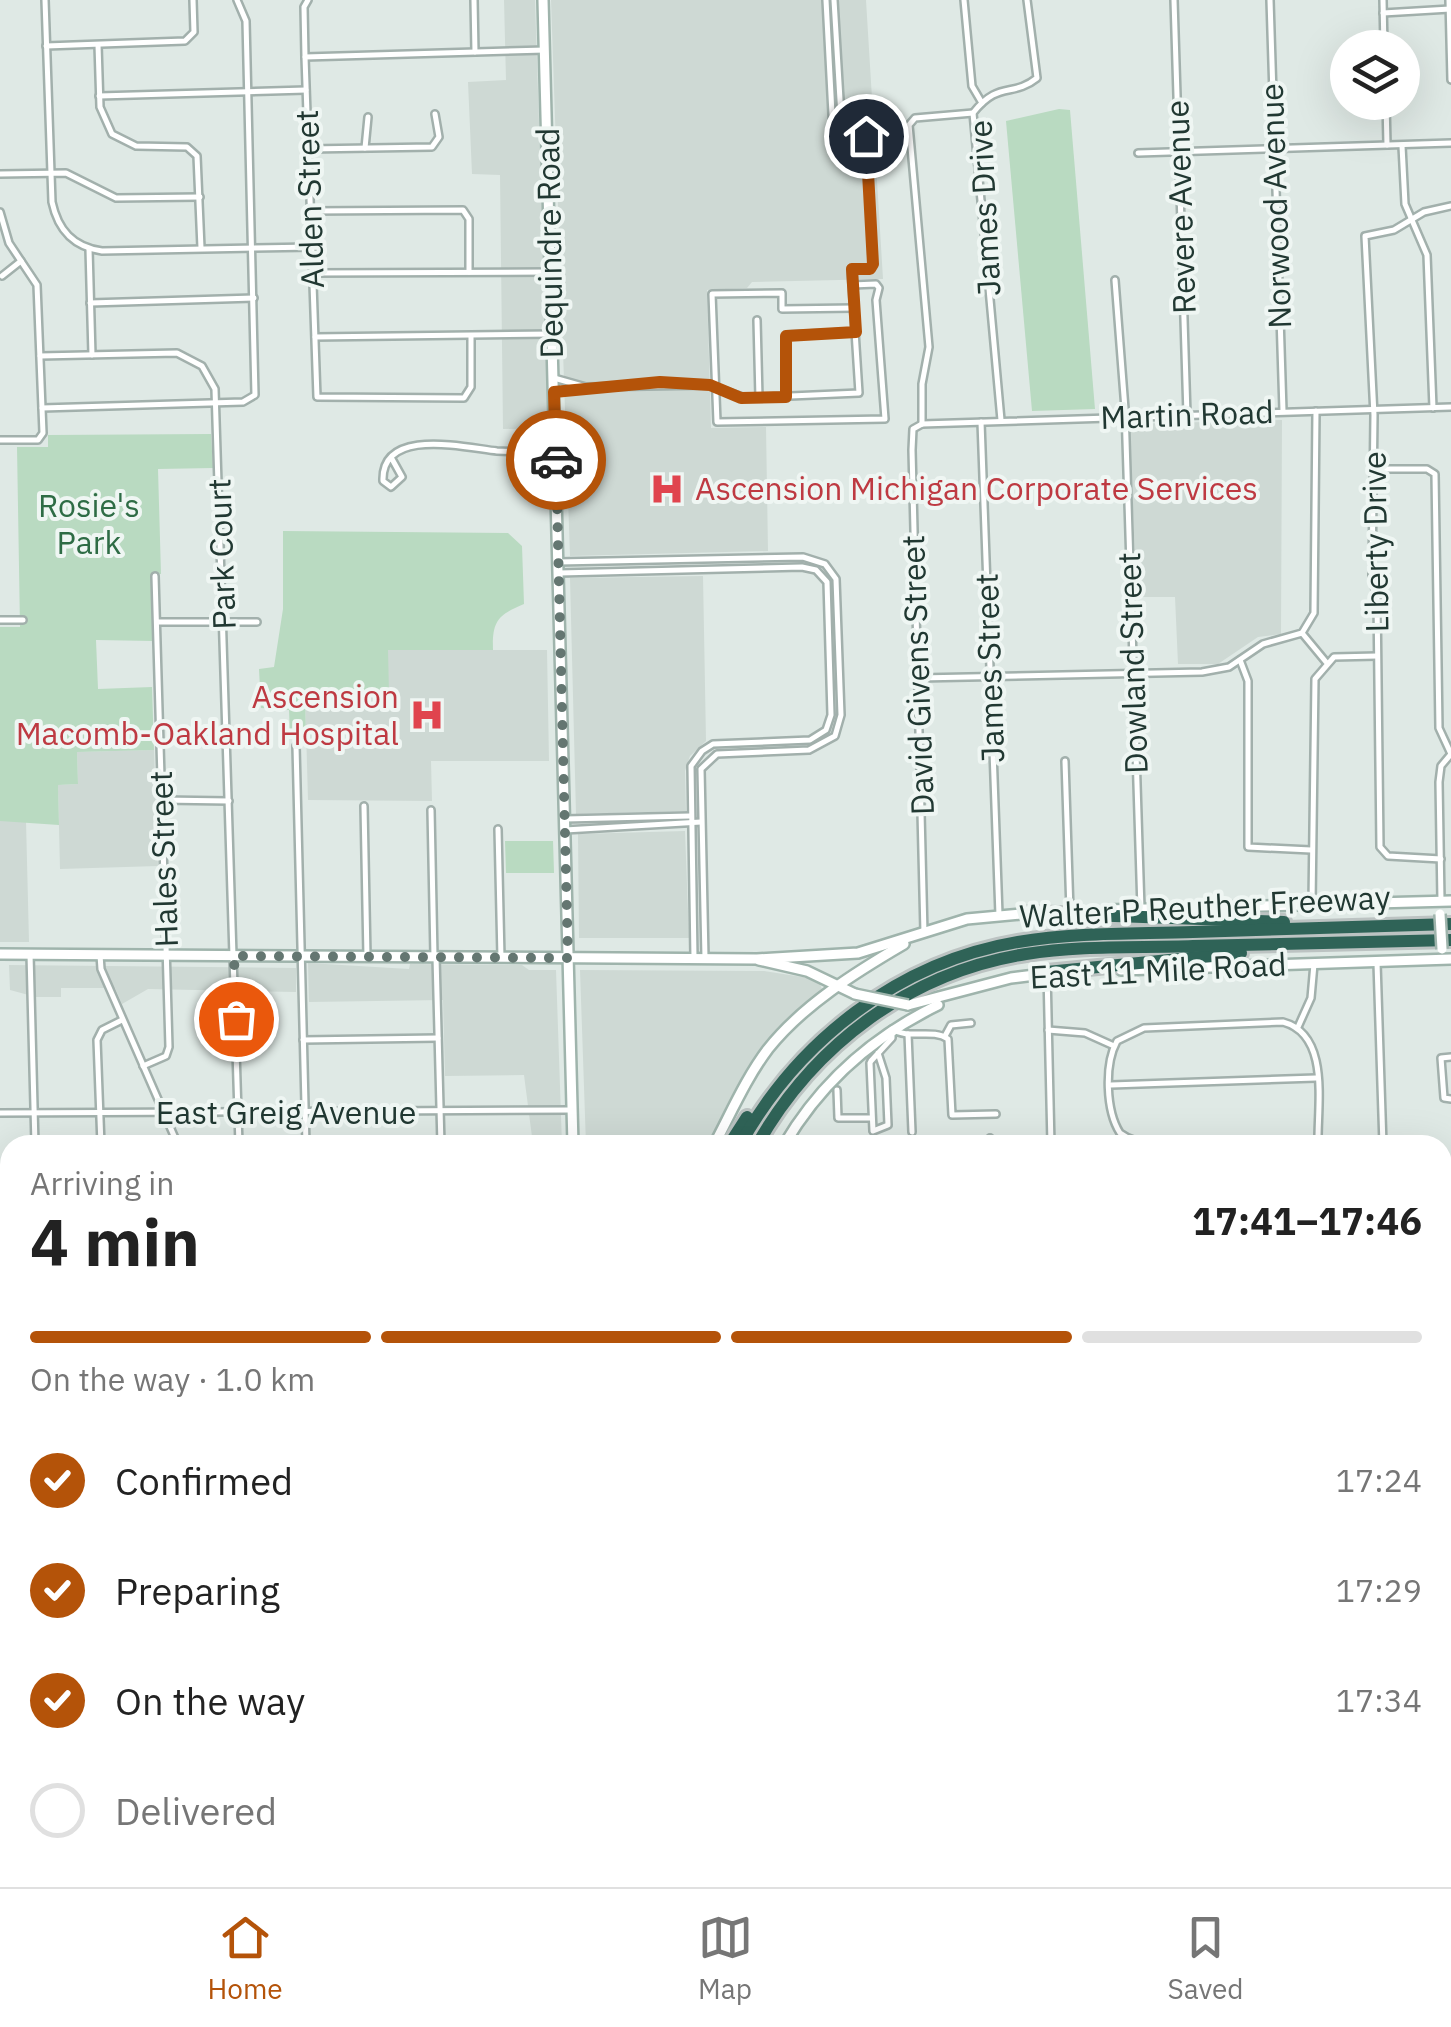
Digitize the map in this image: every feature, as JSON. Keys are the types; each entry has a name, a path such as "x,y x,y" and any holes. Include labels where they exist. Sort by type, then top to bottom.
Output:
{"highway":[{"path":"1029,913 1441,921"},
{"name":"Walter P Reuther Freeway","path":"747,1135 790,1072 841,1022 887,990 942,963 988,948 1055,937 1441,921"},
{"path":"1046,972 1373,941"},
{"name":"Walter P Reuther Freeway","path":"764,1135 818,1061 893,1002 953,973 998,960 1057,950 1373,941 1446,944"},
{"path":"772,1135 818,1061"},
{"path":"736,1135 765,1094 790,1072"}],"main road":[{"name":"Dequindre Road","path":"543,0 573,1135"},
{"name":"East 11 Mile Road","path":"0,954 757,959 850,954 999,915 1444,901"},
{"path":"1444,901 1441,921 1451,959"},
{"path":"720,1135 769,1048 819,1001 924,933"},
{"name":"East 11 Mile Road","path":"757,959 820,977 855,994 908,1005 1046,972 1451,959"},
{"path":"819,1001 824,990 820,977"},
{"path":"854,977 855,994"},
{"path":"791,1135 831,1080 892,1029 946,998"}],"street":[{"path":"45,0 50,172 58,223 71,239 89,249 312,247"},
{"path":"46,46 187,40 195,28 193,0"},
{"path":"42,408 216,403 248,401 255,396 246,22 237,0"},
{"name":"Alden Street","path":"308,0 304,57 318,398 467,397 471,388 471,336"},
{"path":"474,0 475,52"},
{"path":"826,0 832,38"},
{"path":"554,392 660,382 713,386 741,398 858,393 852,269 870,269 873,264 866,145 862,132 833,133 834,0"},
{"name":"James Drive","path":"964,0 972,86 982,102 973,113 1001,420"},
{"path":"982,102 996,90 1036,78 1027,0"},
{"name":"Revere Avenue","path":"1174,0 1187,415"},
{"name":"Norwood Avenue","path":"1270,0 1283,411"},
{"path":"1382,0 1383,30"},
{"path":"1449,0 1451,80"},
{"path":"1383,13 1450,10"},
{"path":"98,44 104,122 118,139 136,146 192,149 198,160 201,248"},
{"path":"304,57 545,50"},
{"path":"834,78 842,133"},
{"path":"99,96 306,90"},
{"name":"David Givens Street","path":"924,933 912,450 913,429 922,424 923,377 929,347 908,128 915,118 973,113"},
{"path":"309,149 432,147 439,137 435,114"},
{"path":"365,148 368,117"},
{"path":"1386,120 1387,145"},
{"path":"1138,153 1451,143"},
{"path":"1402,145 1405,204 1428,255 1433,408"},
{"path":"0,174 72,174 116,198 200,196"},
{"path":"1410,222 1435,208 1451,206"},
{"path":"311,211 467,212 469,272"},
{"path":"0,212 5,234 37,285 42,408 42,438 0,440"},
{"name":"Liberty Drive","path":"1410,222 1394,230 1365,233 1373,409 1372,575 1378,656 1382,852 1410,859 1440,858"},
{"path":"89,249 92,355"},
{"path":"2,276 21,260"},
{"path":"314,274 551,272"},
{"name":"Dowland Street","path":"1116,280 1141,909"},
{"path":"852,285 876,284 879,288 876,300 885,419 721,424 716,418 713,386 712,294 782,293 782,310 854,308"},
{"path":"90,303 254,298"},
{"path":"757,320 759,398"},
{"path":"786,397 786,336 856,332"},
{"path":"315,337 552,334"},
{"path":"40,356 182,354 210,375 216,403"},
{"path":"554,378 586,386"},
{"name":"Park Court","path":"216,403 239,1135"},
{"name":"Martin Road","path":"922,424 1451,407"},
{"path":"919,678 1202,672 1240,660 1264,644 1292,640 1302,633 1314,609 1316,410"},
{"name":"James Street","path":"982,422 999,915"},
{"path":"392,459 402,473 394,486 383,478 392,459 405,448 444,444 524,451 555,448"},
{"path":"1374,468 1427,469 1435,474 1439,728 1451,754 1440,771 1444,901"},
{"path":"736,558 736,568"},
{"path":"558,568 658,560 814,558 834,576 840,650 839,727 830,740 814,749 710,757 701,769 699,958"},
{"path":"658,560 658,570"},
{"path":"558,568 812,568 824,577 828,595 831,704 824,733 810,740 740,742 705,748 693,762 692,902 699,958"},
{"name":"Hales Street","path":"143,1066 169,1050 155,576"},
{"path":"828,595 838,595"},
{"path":"0,620 23,620"},
{"path":"157,622 258,622"},
{"path":"1302,633 1326,662"},
{"path":"830,650 840,650"},
{"path":"1312,903 1314,682 1326,662 1342,655 1378,656"},
{"path":"1240,660 1248,681 1248,846 1312,850"},
{"path":"830,666 840,681"},
{"path":"831,704 841,704"},
{"path":"794,741 794,751"},
{"path":"739,752 740,742"},
{"path":"296,746 306,1135"},
{"path":"1066,761 1070,911"},
{"path":"690,780 700,783"},
{"path":"690,797 700,797"},
{"path":"162,800 229,801"},
{"path":"364,806 368,957"},
{"path":"431,810 440,1135"},
{"path":"565,824 690,816"},
{"path":"565,824 691,826 701,822"},
{"path":"498,829 501,958"},
{"path":"692,885 702,883"},
{"path":"692,902 702,900"},
{"path":"30,954 35,1135"},
{"path":"100,955 100,969 173,1135"},
{"path":"1377,962 1383,1135"},
{"path":"1298,1028 1310,998 1314,964"},
{"path":"1046,972 1051,1135"},
{"path":"101,1135 98,1036 122,1020"},
{"path":"1123,1135 1112,1112 1111,1085 1114,1046 1128,1032 1284,1022 1298,1028 1314,1048 1318,1135"},
{"path":"945,1036 951,1025 971,1023"},
{"path":"878,1053 886,1078 888,1125 874,1130 870,1118 870,1063 878,1053 892,1038 892,1029 945,1036"},
{"path":"1048,1030 1085,1033 1114,1046"},
{"path":"908,1034 912,1132"},
{"path":"945,1036 950,1045 952,1114 996,1114"},
{"path":"302,1040 438,1038"},
{"path":"1451,1057 1441,1058 1440,1091 1451,1100"},
{"path":"1111,1085 1316,1078"},
{"path":"836,1090 838,1118 870,1118"},
{"name":"East Greig Avenue","path":"0,1112 305,1114 572,1110"}],"shaded area":[{"path":"504,0 535,0 549,428 503,429 500,175 472,174 468,82 506,80"},
{"path":"551,0 866,0 883,279 752,282 747,288 707,290 711,428 766,427 768,551 570,556"},
{"path":"1282,420 1281,634 1258,637 1218,664 1178,664 1175,597 1137,597 1129,424"},
{"path":"703,576 706,741 690,756 685,771 686,811 576,814 570,578"},
{"name":"Ascension Macomb-Oakland Hospital","path":"388,650 547,650 549,761 431,761 432,801 308,800 305,693 388,693"},
{"path":"154,750 158,866 60,869 58,785 78,784 77,752"},
{"path":"0,821 26,821 29,942 0,942"},
{"path":"685,831 689,938 579,938 578,834"},
{"path":"308,963 409,969 410,964 522,965 529,970 556,970 562,1135 532,1135 524,1075 445,1076 443,1000 309,1002"},
{"path":"9,965 296,968 296,992 148,989 122,1004 115,988 61,988 61,997 36,997 10,990"},
{"path":"580,970 764,971 809,978 820,984 822,989 781,1030 716,1135 586,1135"}],"green space":[{"path":"1070,110 1095,409 1032,411 1006,121"},
{"name":"Rosie's Park","path":"211,434 213,468 158,469 161,574 152,573 154,641 96,640 98,689 152,687 154,750 77,752 78,784 58,785 59,825 0,821 0,627 20,627 17,447 48,447 48,435"},
{"path":"283,531 508,533 522,546 524,604 498,620 493,650 388,650 389,693 305,693 306,736 290,736 289,710 261,708 259,669 274,667 283,609"},
{"path":"505,841 553,841 554,873 506,873"}],"way so far":[{"path":"236,1019 234,956 568,958 556,460"}],"place":[{"name":"Ascension Michigan Corporate Services","path":"667,489"},
{"name":"Ascension Macomb-Oakland Hospital","path":"427,715"}],"route":[{"path":"556,460 554,392 660,382 710,385 741,398 786,397 786,336 856,332 852,269 870,269 873,264 866,136"}]}
